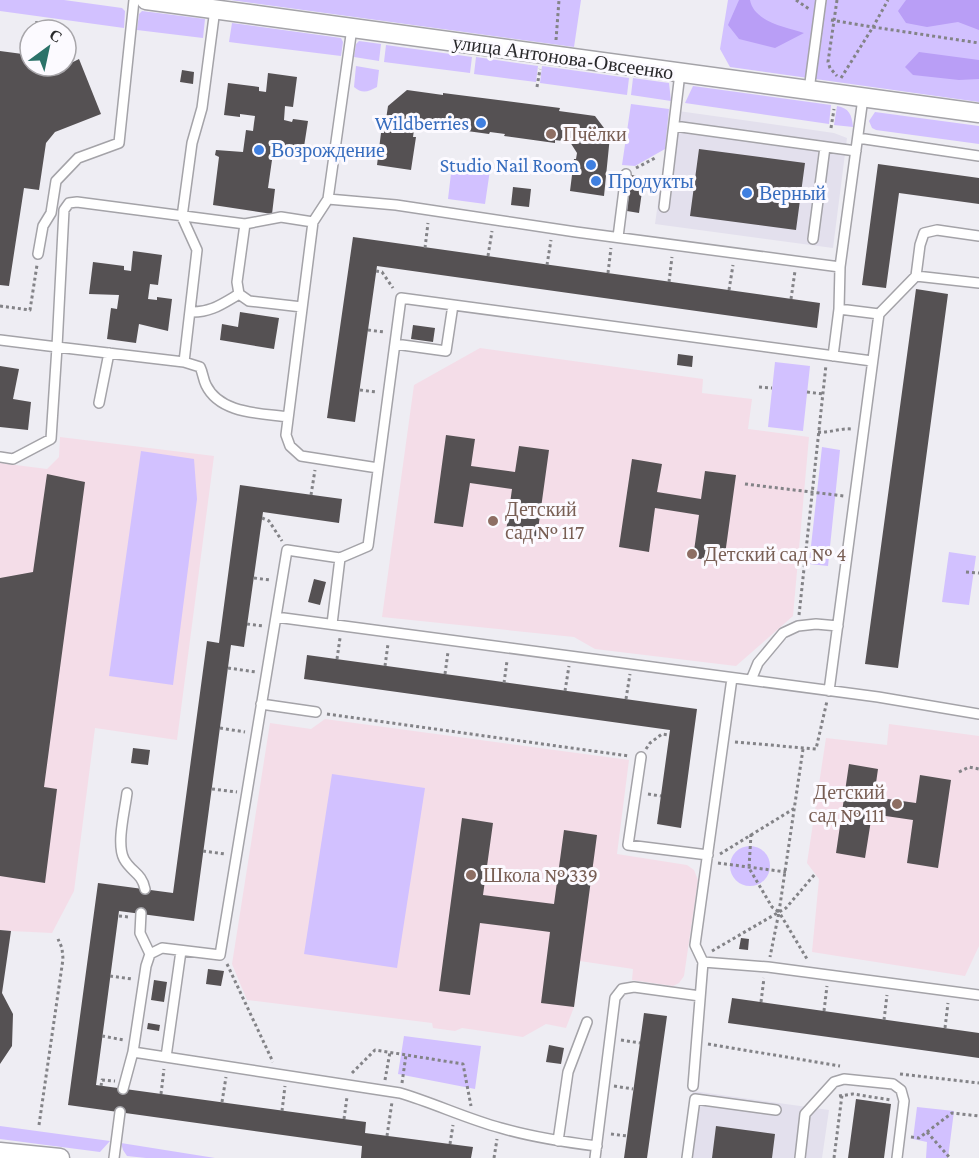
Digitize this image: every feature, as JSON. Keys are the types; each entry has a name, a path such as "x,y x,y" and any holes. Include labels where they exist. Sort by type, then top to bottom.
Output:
{"street":[{"name":"улица Антонова-Овсеенко","path":"147,0 979,113"},
{"path":"0,1152 60,1158"}],"lane":[{"path":"38,254 43,226 51,213 56,181 78,158 119,142 134,0"},
{"path":"809,90 821,0"},
{"path":"184,362 197,250 182,217 192,143 202,108 215,9"},
{"path":"352,28 328,199 314,222 286,435 290,446 301,456 378,468"},
{"path":"664,207 680,73"},
{"path":"830,356 839,309 840,267 863,98"},
{"path":"674,126 856,152"},
{"path":"858,138 979,156"},
{"path":"813,239 825,147"},
{"path":"615,237 626,174"},
{"path":"328,199 430,210 840,267"},
{"path":"0,457 13,459 51,439 64,210 69,203 77,202 245,224 281,217 314,222"},
{"path":"238,294 237,282 245,224"},
{"path":"829,691 879,314 916,276 924,233 937,230 979,236"},
{"path":"916,276 979,284"},
{"path":"190,312 203,313 216,308 238,294"},
{"path":"238,294 249,301 302,307"},
{"path":"150,954 162,948 220,955 288,550 340,558 368,546 401,298 872,361"},
{"path":"395,339 446,351 453,305"},
{"path":"839,309 879,314"},
{"path":"0,340 184,362 200,367 205,385 217,400 241,411 288,417"},
{"path":"99,403 109,353"},
{"path":"332,624 340,558"},
{"path":"276,617 752,680 979,714"},
{"path":"752,680 758,663 783,633 798,626 816,624 838,626"},
{"path":"693,1086 704,962 695,945 732,678"},
{"path":"261,704 316,712"},
{"path":"640,757 628,845 708,855"},
{"path":"127,793 120,845 124,859 144,880 145,890"},
{"path":"124,1085 133,1052 143,981 150,954 140,933 141,914"},
{"path":"166,1057 181,951"},
{"path":"704,962 829,975 979,995"},
{"path":"595,1158 615,998 622,989 634,987 700,996"},
{"path":"558,1141 567,1072 587,1022"},
{"path":"133,1052 397,1093 499,1128 558,1141 597,1146"},
{"path":"800,1158 805,1114 834,1082 844,1078 893,1084 901,1090 904,1105 897,1158"},
{"path":"687,1158 694,1099 776,1110"},
{"path":"114,1158 120,1112"}],"path":[{"path":"555,45 559,0"},
{"path":"796,0 834,22 979,43"},
{"path":"837,0 828,62 840,81 888,0"},
{"path":"537,87 540,65"},
{"path":"831,128 835,105"},
{"path":"626,174 671,148"},
{"path":"425,248 430,210"},
{"path":"488,256 493,220"},
{"path":"547,265 552,228"},
{"path":"608,273 615,237"},
{"path":"669,282 674,245"},
{"path":"729,290 735,253"},
{"path":"0,306 30,310 38,254"},
{"path":"791,299 796,261"},
{"path":"376,271 382,272 401,298"},
{"path":"368,330 395,339"},
{"path":"798,626 823,394 830,356"},
{"path":"759,387 772,388"},
{"path":"360,390 388,394"},
{"path":"807,392 823,394"},
{"path":"819,432 826,433 840,428 863,430"},
{"path":"311,495 316,459"},
{"path":"745,484 854,498"},
{"path":"262,518 269,521 288,550"},
{"path":"966,572 979,573"},
{"path":"337,659 342,626"},
{"path":"385,666 389,632"},
{"path":"445,674 449,640"},
{"path":"504,683 509,648"},
{"path":"566,691 571,656"},
{"path":"626,699 631,664"},
{"path":"228,668 266,673"},
{"path":"735,742 816,749 829,691"},
{"path":"316,712 640,757 650,743 662,734 669,735"},
{"path":"220,728 256,734"},
{"path":"761,1002 786,872 803,749"},
{"path":"959,772 969,767 979,769"},
{"path":"212,789 246,794"},
{"path":"708,855 720,854 795,808"},
{"path":"752,834 749,868 772,907 779,912 815,974"},
{"path":"204,851 236,856"},
{"path":"718,863 786,872"},
{"path":"704,962 705,955 786,908 815,874"},
{"path":"39,1125 63,959 58,939"},
{"path":"220,955 226,962 268,1053"},
{"path":"824,1011 829,975"},
{"path":"110,976 143,981"},
{"path":"884,1020 889,983"},
{"path":"945,1028 950,991"},
{"path":"102,1036 134,1041"},
{"path":"610,1039 640,1043"},
{"path":"696,1043 849,1067"},
{"path":"344,1119 348,1085 352,1073 375,1050 462,1064 472,1108 471,1117"},
{"path":"383,1091 390,1052"},
{"path":"387,1136 406,1055"},
{"path":"161,1094 166,1057"},
{"path":"222,1102 227,1066"},
{"path":"890,1073 979,1083"},
{"path":"282,1111 287,1076"},
{"path":"101,1086 102,1080 124,1085"},
{"path":"604,1085 633,1089"},
{"path":"817,1101 853,1094 889,1099 896,1104 904,1105"},
{"path":"834,1158 842,1095"},
{"path":"450,1144 455,1111"},
{"path":"900,1136 919,1138 952,1113 979,1116"},
{"path":"494,1158 499,1128"},
{"path":"598,1132 627,1136"},
{"path":"927,1132 950,1158"}],"shaded area":[{"path":"0,0 64,0 122,8 125,11 124,28 78,22 78,18 51,18 0,11"},
{"path":"230,0 581,0 574,47"},
{"path":"728,0 979,0 979,102 730,67 720,49"},
{"path":"739,0 750,0 758,14 764,19 804,33 775,48 739,39 728,25"},
{"path":"906,0 979,0 979,30 958,22 927,27 906,23 898,11"},
{"path":"142,11 205,19 203,38 137,30 139,14"},
{"path":"232,23 341,38 343,42 341,56 229,42"},
{"path":"359,41 381,44 379,61 354,57 356,44"},
{"path":"386,45 472,57 470,73 384,62"},
{"path":"919,52 979,60 979,79 959,80 913,75 905,67"},
{"path":"476,57 538,66 536,82 474,74"},
{"path":"356,66 379,70 377,87 365,92 354,87"},
{"path":"542,66 629,78 627,95 540,83"},
{"path":"633,78 669,83 671,101 631,95"},
{"path":"693,86 831,105 829,124 685,103"},
{"path":"631,104 669,109 665,149 635,166 622,165"},
{"path":"837,106 849,113 853,127 834,125"},
{"path":"671,110 834,133 847,138 833,248 655,224"},
{"path":"875,112 979,126 979,144 876,130 872,128 869,121"},
{"path":"452,165 490,170 485,204 448,199"},
{"path":"480,348 703,379 702,393 752,399 748,429 809,437 793,616 736,666 595,649 574,637 382,617 414,385"},
{"path":"775,362 810,366 803,431 768,427"},
{"path":"60,437 214,456 177,740 95,728 74,891 52,933 0,930 0,463 47,469 59,457"},
{"path":"822,447 840,450 828,566 809,564"},
{"path":"141,451 194,459 197,499 173,685 109,676"},
{"path":"949,552 976,556 969,605 942,602"},
{"name":"Школа № 339","path":"325,719 629,760 617,854 687,865 694,870 698,880 684,976 679,983 673,986 632,980 633,969 580,961 574,1007 566,1028 546,1024 523,1037 462,1028 455,1031 433,1028 432,1023 247,1000 232,964 270,723 311,729"},
{"name":"Детский сад № 111","path":"889,724 979,736 979,946 965,976 812,952 819,879 807,863 826,738 887,745"},
{"path":"332,774 425,788 397,968 304,954"},
{"path":"750,846 764,852 770,866 764,880 750,886 736,880 730,866 736,852"},
{"path":"404,1036 481,1046 475,1089 398,1074"},
{"path":"693,1091 829,1110 822,1158 684,1158"},
{"path":"917,1107 954,1111 948,1158 926,1158 927,1142 913,1139"},
{"path":"0,1126 110,1141 100,1152 0,1139"},
{"path":"121,1143 215,1158 127,1156"}],"building":[{"path":"0,51 18,53 18,78 78,78 79,59 101,114 55,132 46,143 39,190 24,188 9,286 0,285"},
{"path":"182,70 194,72 193,84 180,82"},
{"path":"268,73 297,77 293,107 285,106 284,120 308,121 303,153 274,146 268,188 275,189 272,214 213,205 219,157 215,155 216,150 243,152 246,130 253,131 255,116 224,115 228,83 259,87 259,91 266,92"},
{"path":"407,90 560,108 559,111 595,116 610,136 604,196 570,191 574,159 577,153 570,142 555,140 555,143 504,136 505,134 438,127 439,125 425,123 414,130 413,137 416,137 411,170 377,165 381,133 384,133 388,106"},
{"name":"Верный","path":"699,149 805,163 796,230 690,216"},
{"path":"878,164 979,178 979,204 899,193 886,288 862,285"},
{"path":"631,175 644,177 639,213 627,211"},
{"path":"513,187 531,189 529,207 511,205"},
{"path":"353,237 820,303 817,328 377,266 355,422 327,418"},
{"path":"133,251 162,255 158,285 150,284 148,299 157,300 157,297 172,299 168,331 139,324 136,343 107,339 111,308 117,309 119,295 89,294 93,262 124,266 124,270 131,271"},
{"path":"916,289 948,294 898,668 865,664"},
{"path":"240,312 279,318 274,349 220,340 222,324 238,327"},
{"path":"413,325 435,328 433,342 411,339"},
{"path":"678,354 693,356 692,367 677,365"},
{"path":"0,366 19,369 13,399 31,402 28,430 0,427"},
{"path":"446,435 475,439 471,466 515,472 519,446 549,450 537,537 506,532 512,489 470,483 463,527 434,523"},
{"path":"632,459 662,464 657,492 701,499 705,471 736,475 724,562 693,558 699,515 655,508 649,552 619,547"},
{"path":"47,474 85,482 44,787 57,789 45,883 0,876 0,578 33,572"},
{"path":"240,485 342,499 339,523 263,512 244,647 231,645 194,921 119,911 96,1085 366,1122 365,1133 473,1147 471,1158 361,1158 362,1146 68,1105 98,883 173,893 207,641 219,643"},
{"path":"314,579 326,582 320,605 308,602"},
{"path":"307,655 697,709 681,828 657,824 670,730 304,679"},
{"path":"133,748 150,750 148,765 131,763"},
{"path":"849,764 878,769 874,797 916,803 920,775 951,780 938,868 907,863 913,820 872,814 865,858 836,853"},
{"path":"462,818 493,823 483,895 554,904 564,830 597,835 574,1007 541,1003 550,932 480,923 470,995 439,991"},
{"path":"0,930 11,931 2,993 13,1014 12,1046 0,1064"},
{"path":"741,938 749,939 748,950 739,949"},
{"path":"208,969 224,971 221,986 206,984"},
{"path":"154,980 167,982 164,1002 151,1000"},
{"path":"732,998 979,1033 979,1058 728,1023"},
{"path":"644,1013 667,1016 647,1158 624,1158"},
{"path":"148,1023 160,1025 159,1031 147,1029"},
{"path":"549,1045 564,1048 561,1064 546,1062"},
{"path":"856,1099 891,1104 884,1158 848,1158"},
{"path":"716,1126 775,1134 772,1158 712,1158"}],"place":[{"name":"Wildberries","path":"481,123"},
{"name":"Пчёлки","path":"551,134"},
{"name":"Возрождение","path":"259,150"},
{"name":"Studio Nail Room","path":"591,165"},
{"name":"Продукты","path":"596,181"},
{"name":"Верный","path":"747,193"},
{"name":"Детский сад № 117","path":"493,521"},
{"name":"Детский сад № 4","path":"692,554"},
{"name":"Детский сад № 111","path":"897,804"},
{"name":"Школа № 339","path":"471,875"}]}
